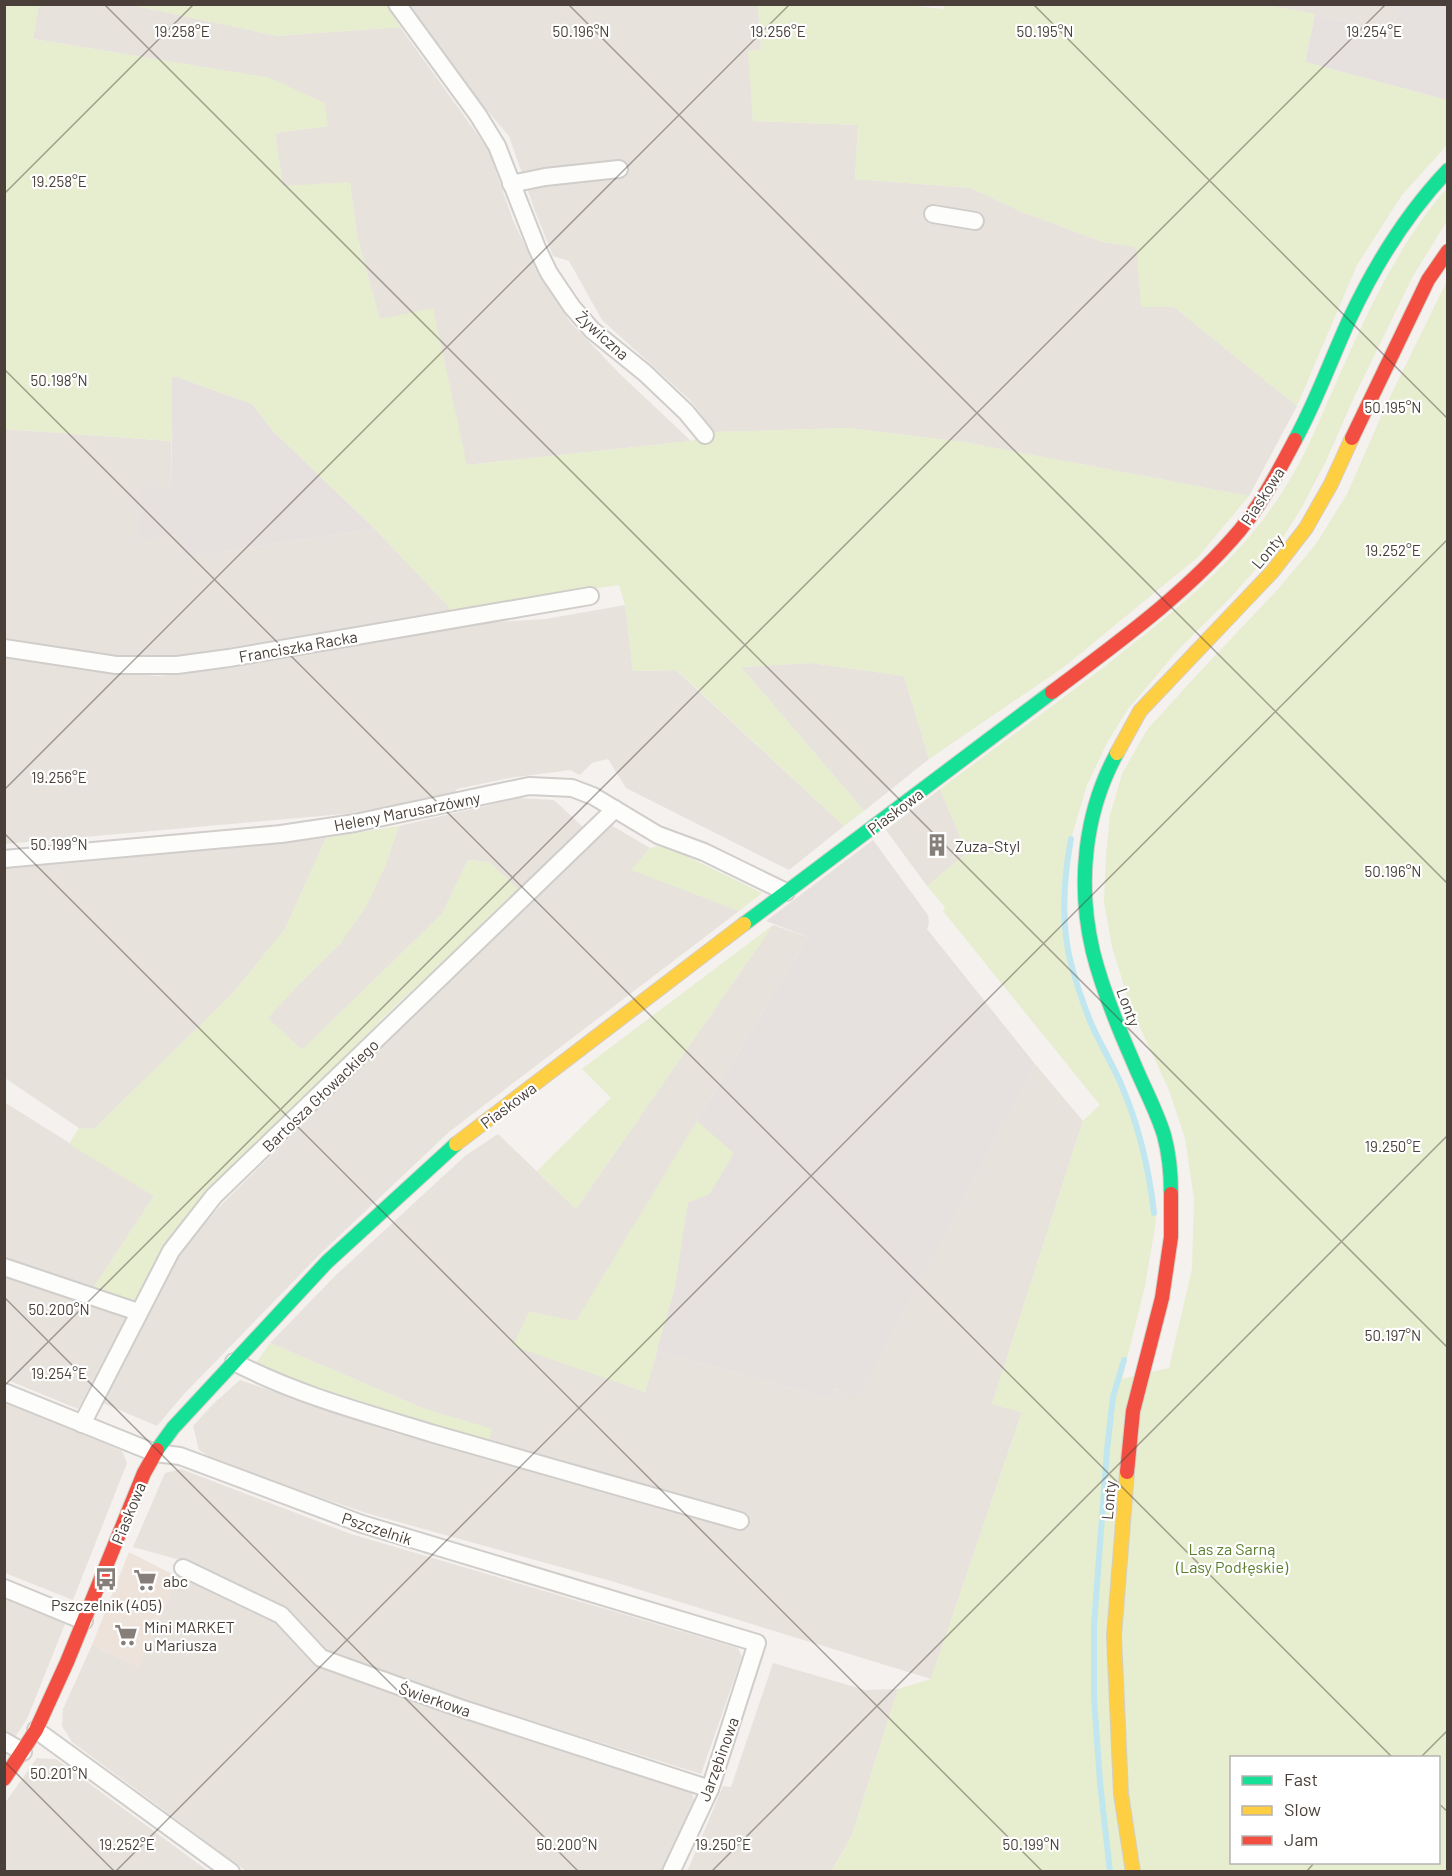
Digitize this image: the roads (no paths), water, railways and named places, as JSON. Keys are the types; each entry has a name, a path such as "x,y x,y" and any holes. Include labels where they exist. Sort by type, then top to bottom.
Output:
{"street":[{"name":"Żywiczna","path":"397,4 497,146 549,273 572,307 592,330 645,373 686,412 705,435"},
{"path":"511,184 545,177 619,169"},
{"name":"Piaskowa","path":"4,1779 36,1730 84,1621 144,1473 173,1428 327,1262 456,1144 1071,678 1150,616 1209,565 1241,528 1276,476 1314,405 1350,318 1392,241 1428,191 1448,170"},
{"path":"933,214 975,221"},
{"name":"Lonty","path":"1133,1872 1121,1794 1114,1636 1132,1411 1162,1298 1171,1237 1171,1178 1164,1135 1116,1021 1093,952 1084,897 1088,831 1105,775 1140,711 1272,572 1306,528 1331,484 1428,280 1448,251"},
{"name":"Franciszka Racka","path":"4,648 116,665 177,665 590,596"},
{"name":"Heleny Marusarzówny","path":"4,859 281,834 355,823 529,786 572,788 593,796 658,835 704,852 786,892"},
{"name":"Bartosza Głowackiego","path":"82,1424 171,1251 214,1197 615,809"},
{"path":"4,1267 138,1312"},
{"path":"234,1362 264,1378 341,1406 533,1464 740,1521"},
{"name":"Pszczelnik","path":"4,1392 155,1453 180,1456 362,1524 757,1644"},
{"name":"Świerkowa","path":"183,1568 281,1615 321,1658 457,1707 710,1789"},
{"path":"4,1588 84,1621"},
{"name":"Jarzębinowa","path":"671,1872 710,1789 757,1644"},
{"path":"36,1730 231,1872"},
{"path":"4,1741 23,1752"}],"waterway":[{"path":"1071,839 1064,905 1069,955 1088,1017 1117,1076 1138,1131 1154,1213"},
{"path":"1110,1872 1094,1698 1094,1625 1107,1450 1113,1397 1124,1360"}],"place":[{"name":"Zuza-Styl","path":"937,845"},
{"name":"Pszczelnik (405)","path":"106,1579"},
{"name":"abc","path":"145,1580"},
{"name":"Mini MARKET u Mariusza","path":"126,1635"}],"park label":[{"name":"Las za Sarną (Lasy Podłęskie)","path":"1232,1557"}]}
